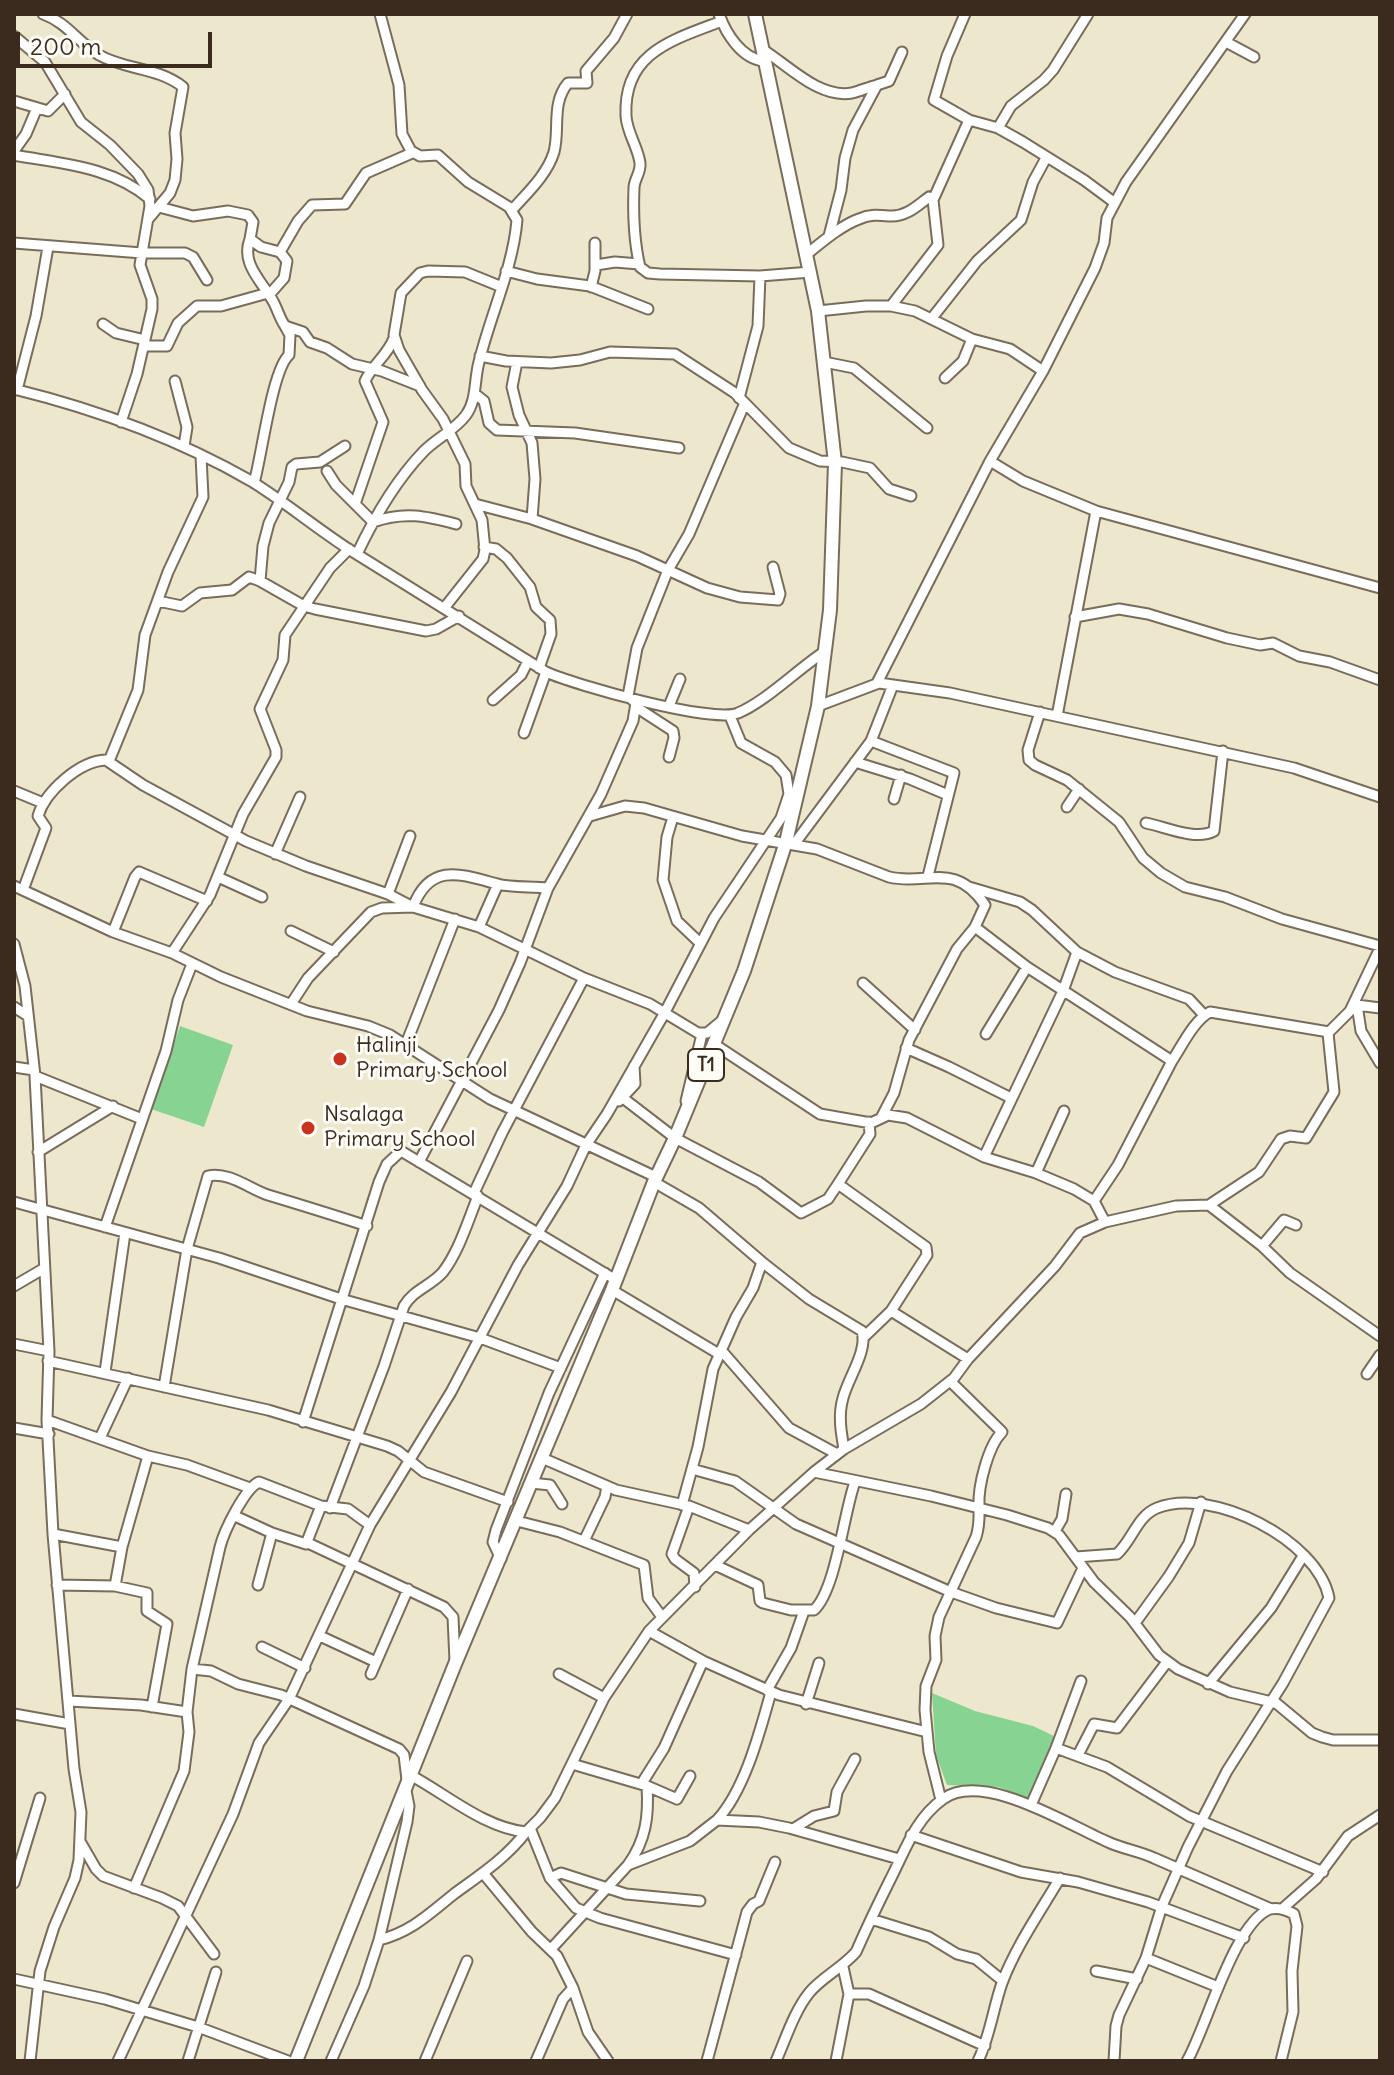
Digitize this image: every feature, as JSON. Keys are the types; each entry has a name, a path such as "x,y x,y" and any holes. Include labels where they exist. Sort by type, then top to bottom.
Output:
{"highway":[{"name":"T1","path":"296,2061 455,1664 517,1521 611,1281 714,1044 790,843 818,706 830,610 835,463 818,311 755,14"}],"street":[{"path":"43,14 65,24 102,56 160,74 183,87 175,133 175,180 170,193 149,218"},
{"path":"172,953 207,901 252,794 276,757 274,744 262,718 261,704 281,664 284,636 330,568 353,552 415,461 466,415 517,224 512,210 468,182 438,155 420,156 412,153 406,145 400,127 399,85 380,14"},
{"path":"512,210 542,176 551,160 556,138 556,116 563,89 568,83 587,83 586,71 614,38 627,14"},
{"path":"965,14 947,56 934,97 936,102 969,120 998,128 1084,180 1115,203"},
{"path":"998,128 1011,106 1053,70 1088,14"},
{"path":"877,683 990,461 1043,371 1098,262 1107,218 1115,203 1138,163 1165,130 1245,14"},
{"path":"639,264 634,181 640,168 626,119 628,83 659,48 720,18 733,41 756,60 763,55 812,84 850,94 889,81 902,52"},
{"path":"14,36 45,62 81,122 105,140 138,174 148,190 149,218 141,272 152,299 145,343 121,422"},
{"path":"1226,42 1254,57"},
{"path":"829,236 853,130 877,85"},
{"path":"14,101 48,111 65,94"},
{"path":"37,108 14,153 82,166 126,182 150,199"},
{"path":"891,306 938,245 933,200 969,120"},
{"path":"280,252 298,221 312,205 345,204 366,173 412,153"},
{"path":"932,318 977,261 1021,220 1033,182 1046,158"},
{"path":"807,254 829,236 860,218 881,214 901,215 929,197 933,200"},
{"path":"159,207 193,216 214,211 242,212 253,222 247,249 252,268 290,335 289,355 275,379 254,483"},
{"path":"103,324 116,333 145,343 167,346 178,323 197,306 221,306 268,294 279,286 286,273 287,261 280,252 263,248 250,239"},
{"path":"14,243 142,253 188,253 207,280"},
{"path":"591,287 596,265 595,243"},
{"path":"48,247 36,316 15,390 121,422 184,446 254,483 353,552 542,670 578,685 712,716 730,716 750,707 824,652"},
{"path":"596,265 613,262 639,264 648,273 760,276 811,272"},
{"path":"355,504 383,422 365,383 371,369 390,348 401,293 420,273 428,271 465,272 502,287"},
{"path":"506,271 591,287 648,309"},
{"path":"669,757 673,731 636,707 628,696 637,648 668,570 689,534 742,401 758,326 760,276"},
{"path":"818,311 848,306 891,306 932,318 972,339 1010,349 1043,371"},
{"path":"285,326 303,332 310,342 327,348 343,359 420,386"},
{"path":"394,335 399,350 465,464 466,486 482,520 482,561 445,607"},
{"path":"945,378 963,361 972,339"},
{"path":"480,356 517,362 567,362 610,352 670,352 704,372 742,401 789,448 808,458 870,468 878,480 892,491 911,496"},
{"path":"517,362 512,391 532,443 532,519"},
{"path":"824,362 842,364 858,371 927,428"},
{"path":"175,381 187,427 184,446"},
{"path":"474,393 485,403 488,421 500,431 575,433 679,448"},
{"path":"260,581 263,546 294,465 320,462 345,446"},
{"path":"109,761 138,690 145,635 178,548 203,497 201,456"},
{"path":"990,461 1023,481 1096,511 1380,588"},
{"path":"327,471 336,485 373,522"},
{"path":"475,504 532,519 637,556 707,588 740,597 776,601 780,594 773,567"},
{"path":"1057,716 1096,511"},
{"path":"373,522 396,514 411,514 456,524"},
{"path":"484,547 496,549 507,558 530,587 536,607 550,620 551,634 524,733"},
{"path":"158,601 182,606 200,593 232,590 249,577 304,606 426,631 459,616"},
{"path":"1075,617 1119,609 1148,614 1227,638 1260,645 1273,643 1299,656 1330,662 1380,680"},
{"path":"493,700 521,675 528,661"},
{"path":"669,706 680,679"},
{"path":"818,706 877,683 950,693 1294,768 1380,797"},
{"path":"790,843 871,741 893,685"},
{"path":"419,1162 499,1010 548,888 590,816 633,721 636,707"},
{"path":"379,1940 397,1936 422,1922 504,1856 547,1810 604,1698 649,1631 749,1530 814,1472 841,1451 911,1410 950,1381 1055,1266 1080,1233 1105,1222 1176,1206 1209,1205 1256,1175 1281,1139 1290,1136 1306,1138 1334,1092 1327,1040 1329,1032 1356,1004 1380,947 1282,919 1225,897 1181,885 1146,861 1119,822 1065,778 1029,760 1028,750 1040,712"},
{"path":"118,2061 233,1814 259,1743 289,1699 305,1668 370,1525 451,1392 567,1186 586,1145 664,1014 700,943 726,899 768,840 785,808 788,781 775,762 739,741 730,716"},
{"path":"871,741 953,773 928,876"},
{"path":"1146,823 1198,834 1214,831 1223,751"},
{"path":"702,1034 650,1004 584,978 479,927 413,907 388,894 275,854 143,785 109,761 100,760 87,765 58,786 43,803 38,816 46,828 18,888 113,932 172,953 291,1004 323,1016 368,1026 406,1044 461,1082 514,1112 655,1179 705,1212 762,1262 820,1306 859,1327 864,1337"},
{"path":"855,762 901,775 948,795"},
{"path":"894,799 901,775"},
{"path":"1067,807 1079,789"},
{"path":"14,791 43,803"},
{"path":"275,854 300,797"},
{"path":"590,816 625,806 644,808 768,840 817,849 901,880 941,876 965,886 996,893 1032,910 1077,952 1115,972 1189,999 1204,1015"},
{"path":"673,817 663,866 664,885 677,921 700,943"},
{"path":"388,894 410,836"},
{"path":"113,932 139,872 207,901"},
{"path":"413,907 426,884 445,874 498,884 548,888"},
{"path":"218,877 262,897"},
{"path":"479,927 498,884"},
{"path":"881,1118 894,1093 906,1048 957,949 975,927 985,905 965,886"},
{"path":"291,1004 308,978 374,910 413,907"},
{"path":"406,1044 455,919"},
{"path":"975,927 1027,967 1172,1061"},
{"path":"291,931 334,952"},
{"path":"14,944 23,977 34,1073 53,1534 74,1769 80,1801 81,1843 75,1878 54,1927 38,1984 30,2061"},
{"path":"984,1157 1063,991 1077,952"},
{"path":"105,1227 166,1051 178,1000 192,964"},
{"path":"986,1034 1027,967"},
{"path":"308,1543 355,1438 409,1298 433,1282 450,1261 476,1194 514,1112 584,978"},
{"path":"863,983 915,1030"},
{"path":"1356,1004 1380,1008"},
{"path":"1356,1004 1361,1031 1379,1060"},
{"path":"14,1007 28,1016"},
{"path":"1094,1201 1118,1165 1172,1061 1204,1015 1215,1012 1329,1032"},
{"path":"684,1117 702,1034 724,1019"},
{"path":"714,1044 820,1114 869,1122 894,1115 907,1118 984,1157 1074,1189 1094,1201 1105,1222"},
{"path":"906,1048 1011,1098"},
{"path":"607,1114 635,1084 634,1066"},
{"path":"14,1067 142,1119"},
{"path":"623,1098 675,1138 759,1182 801,1213 828,1199 870,1134 869,1122"},
{"path":"38,1152 113,1106"},
{"path":"1036,1173 1064,1111"},
{"path":"303,1422 379,1182 387,1164 401,1151 476,1194 720,1352 789,1428 841,1451"},
{"path":"164,1387 187,1249 207,1180 212,1174 367,1226"},
{"path":"838,1184 926,1247 925,1260 891,1311 864,1337 842,1400 841,1451"},
{"path":"14,1202 187,1249 341,1299 480,1338 561,1368"},
{"path":"1209,1205 1262,1246 1290,1273 1380,1336"},
{"path":"1262,1246 1284,1220 1296,1225"},
{"path":"105,1372 125,1233"},
{"path":"695,1587 694,1573 672,1554 700,1438 709,1382 762,1262"},
{"path":"14,1286 43,1269"},
{"path":"501,1559 493,1542 561,1368 611,1281"},
{"path":"891,1311 968,1359"},
{"path":"14,1344 128,1378 268,1410 387,1446 424,1472 508,1502"},
{"path":"1367,1374 1380,1355"},
{"path":"100,1438 128,1378"},
{"path":"941,1800 927,1732 926,1686 936,1660 935,1636 939,1617 976,1537 981,1517 978,1509 985,1466 993,1443 1002,1432 950,1381"},
{"path":"47,1420 250,1488"},
{"path":"14,1428 49,1434"},
{"path":"115,1586 122,1547 148,1456"},
{"path":"542,1458 626,1494 685,1506 749,1530"},
{"path":"692,1469 735,1481 787,1519 951,1592 996,1608 1057,1623 1083,1568"},
{"path":"814,1472 1024,1519 1055,1531 1083,1568 1167,1662 1208,1684 1242,1696 1270,1701 1282,1707 1312,1733 1322,1737 1333,1740 1380,1740"},
{"path":"134,1888 184,1771 192,1669 221,1541 250,1488 259,1482 325,1507 348,1509 370,1525"},
{"path":"715,1565 758,1585 763,1603 814,1610 821,1602 840,1543 855,1482"},
{"path":"531,1483 550,1485 562,1504"},
{"path":"584,1541 607,1486"},
{"path":"1055,1531 1062,1519 1066,1494"},
{"path":"1076,1557 1117,1554 1154,1509 1182,1502 1201,1502 1218,1505 1283,1537 1323,1579 1329,1600 1227,1771 1178,1869 1162,1906 1146,1958 1116,2026 1114,2061"},
{"path":"1135,1623 1189,1543 1201,1502"},
{"path":"235,1516 272,1533 308,1543 450,1611 454,1625 455,1664"},
{"path":"517,1521 548,1528 644,1565 648,1598 662,1617"},
{"path":"258,1585 272,1533"},
{"path":"53,1534 122,1547"},
{"path":"1208,1684 1271,1608 1303,1556"},
{"path":"57,1585 115,1586 146,1592 147,1611 167,1624 152,1707"},
{"path":"371,1674 408,1589"},
{"path":"628,1865 690,1841 717,1820 729,1805 741,1779 769,1691 791,1648 804,1611"},
{"path":"649,1631 703,1661 769,1691 806,1704 927,1732"},
{"path":"320,1636 376,1662"},
{"path":"262,1647 305,1668"},
{"path":"551,1949 636,1854 647,1824 645,1784 703,1661"},
{"path":"1078,1755 1094,1724 1117,1728 1167,1662"},
{"path":"806,1704 819,1663"},
{"path":"192,1669 211,1671 238,1684 289,1699 399,1749 404,1755 409,1806 407,1822 379,1940 334,2060"},
{"path":"559,1674 604,1698"},
{"path":"1031,1805 1081,1681"},
{"path":"69,1701 187,1712"},
{"path":"14,1714 70,1724"},
{"path":"1056,1748 1117,1772 1178,1810 1323,1872"},
{"path":"793,1829 814,1816 834,1811 837,1792 855,1759"},
{"path":"572,1764 645,1784 677,1799 690,1776"},
{"path":"408,1784 514,1831 528,1830"},
{"path":"776,2061 810,1991 843,1967 856,1952 911,1835 941,1800 955,1793 975,1792 999,1795 1031,1805 1106,1842 1151,1856 1294,1914 1297,1926 1292,1971 1293,2012 1281,2061"},
{"path":"14,1883 40,1798"},
{"path":"1189,2059 1218,1987 1244,1938 1260,1917 1276,1909 1323,1872 1348,1836 1380,1815"},
{"path":"717,1820 759,1822 793,1829 899,1859"},
{"path":"528,1830 550,1878 570,1902 600,1918 736,1955"},
{"path":"911,1835 1001,1867 1060,1878 1162,1906 1244,1938"},
{"path":"81,1843 98,1873 172,1902 214,1954"},
{"path":"707,2061 747,1912 759,1901 775,1862"},
{"path":"483,1873 532,1932 551,1949 567,1972 588,2032 608,2061"},
{"path":"550,1878 561,1873 640,1897 700,1901"},
{"path":"978,2061 1003,1981 1020,1945 1060,1878"},
{"path":"871,1919 929,1937 957,1954 976,1959 1003,1981"},
{"path":"1146,1958 1218,1987"},
{"path":"425,2061 467,1961"},
{"path":"836,2061 849,1994 843,1967"},
{"path":"1096,1971 1137,1979"},
{"path":"188,2061 216,1972"},
{"path":"14,1979 88,1994 143,2010 288,2061"},
{"path":"536,2061 563,1999 573,1988"},
{"path":"849,1994 869,1994 985,2046"}],"green space":[{"path":"180,1026 233,1045 204,1127 151,1109"},
{"path":"932,1693 975,1711 1033,1726 1054,1736 1030,1799 999,1787 947,1785 936,1755"}],"place":[{"name":"Halinji Primary School","path":"340,1059"},
{"name":"Nsalaga Primary School","path":"308,1128"}]}
